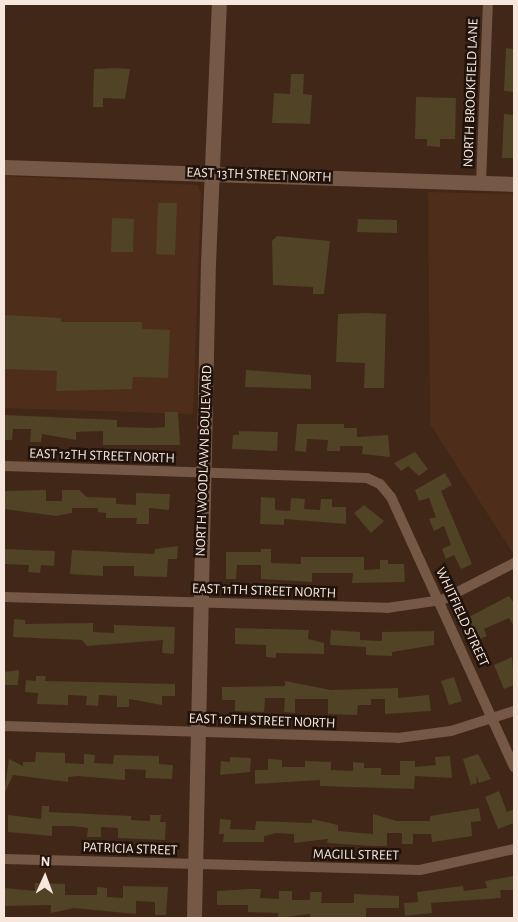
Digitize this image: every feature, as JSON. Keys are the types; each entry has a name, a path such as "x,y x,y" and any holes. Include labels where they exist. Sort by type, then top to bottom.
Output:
{"main road":[{"name":"NORTH WOODLAWN BOULEVARD","path":"194,918 199,603 219,4"},
{"name":"EAST 13TH STREET NORTH","path":"4,167 514,184"}],"street":[{"name":"NORTH BROOKFIELD LANE","path":"482,183 488,4"},
{"name":"EAST 12TH STREET NORTH","path":"4,466 367,478 378,483"},
{"name":"WHITFIELD STREET","path":"378,483 391,498 514,767"},
{"name":"EAST 11TH STREET NORTH","path":"4,597 387,608 439,601 514,563"},
{"name":"EAST 10TH STREET NORTH","path":"4,726 398,738 494,720 514,711"},
{"name":"MAGILL STREET","path":"195,864 420,870 514,849"},
{"name":"PATRICIA STREET","path":"4,859 195,864"}],"shaded area":[{"path":"4,176 198,185 201,193 193,414 4,408"},
{"path":"428,192 514,194 514,555 430,424"}],"building":[{"path":"506,48 514,49 514,92 504,91"},
{"path":"94,69 130,69 125,99 103,98 103,107 93,107"},
{"path":"291,74 304,74 303,94 312,95 310,124 272,123 274,93 290,94"},
{"path":"416,97 456,98 455,139 440,139 440,147 427,146 427,139 415,139"},
{"path":"504,114 514,115 514,158 502,158"},
{"path":"158,203 177,203 175,255 156,254"},
{"path":"112,218 134,219 133,252 111,252"},
{"path":"358,219 397,220 397,233 357,232"},
{"path":"277,236 330,241 324,294 313,294 313,287 273,285 272,241"},
{"path":"338,314 386,314 384,388 364,388 365,363 336,362"},
{"path":"4,315 61,318 61,322 142,322 142,329 170,330 168,378 133,377 132,389 56,391 57,371 4,369"},
{"path":"246,370 311,375 311,389 245,387"},
{"path":"165,412 178,412 180,445 103,445 103,431 76,432 76,440 42,434 41,442 30,442 31,429 13,429 12,440 4,440 4,415 117,420 117,427 153,428 165,427"},
{"path":"297,424 344,424 344,428 357,428 357,437 388,435 390,457 362,454 363,446 340,446 340,451 327,451 328,440 307,439 306,452 295,451"},
{"path":"239,431 278,432 277,451 232,449 233,435 239,435"},
{"path":"415,452 428,469 419,476 408,466 401,471 394,463"},
{"path":"445,473 452,485 441,491 472,564 461,569 454,555 446,559 442,549 451,545 444,526 434,531 429,519 436,517 429,498 419,501 415,490"},
{"path":"46,490 46,501 62,501 62,490 79,490 87,497 116,498 116,504 136,505 136,493 170,494 169,510 149,508 149,524 136,524 137,518 106,518 106,513 98,512 98,508 72,508 72,513 56,516 4,509 4,491"},
{"path":"261,497 275,498 275,510 290,511 291,498 305,499 304,509 320,510 321,499 332,499 332,507 346,507 346,524 284,519 284,525 260,524"},
{"path":"364,505 384,521 371,533 354,513"},
{"path":"178,546 177,559 168,559 167,577 134,576 134,566 103,566 103,576 70,574 72,550 154,554 155,549"},
{"path":"4,549 55,551 54,566 41,565 40,573 28,572 29,565 4,564"},
{"path":"261,549 271,549 271,563 301,564 301,557 364,557 364,570 380,569 380,560 388,560 388,564 404,564 405,582 352,583 353,573 312,573 312,582 261,579 261,565 237,565 236,579 226,579 226,552 261,552"},
{"path":"509,596 514,603 514,626 509,618 484,629 487,636 477,640 467,618"},
{"path":"14,619 25,620 25,624 93,623 93,632 114,633 114,625 175,627 174,654 162,653 163,640 87,646 82,640 13,637"},
{"path":"235,628 309,630 308,639 324,643 324,654 276,653 276,658 266,657 266,645 235,644"},
{"path":"331,630 360,632 360,640 382,641 382,632 434,631 434,645 392,652 392,656 366,655 366,647 330,645"},
{"path":"512,657 514,685 504,689 494,665"},
{"path":"19,670 18,685 4,685 4,672"},
{"path":"36,676 46,676 45,681 175,684 175,696 162,696 162,705 129,699 129,707 117,707 117,696 99,695 98,706 86,705 87,696 68,695 68,705 37,704 38,693 25,692 26,680 36,681"},
{"path":"454,677 462,701 449,705 441,681"},
{"path":"285,681 331,690 398,688 398,698 429,695 431,711 385,714 385,699 371,699 371,705 358,705 357,715 328,714 328,699 295,699 295,713 284,712 285,698 265,698 264,712 235,711 235,700 222,700 222,687 285,686"},
{"path":"36,752 65,753 65,763 84,764 84,754 95,755 94,763 113,764 114,755 159,756 159,764 173,765 172,779 145,778 146,770 125,769 125,780 78,776 68,777 68,782 13,775 4,794 9,759 23,766 23,762 35,762"},
{"path":"478,754 491,779 479,783 476,775 477,783 471,785 463,759"},
{"path":"450,756 452,778 415,776 414,789 320,786 320,780 255,784 255,770 268,770 268,759 282,760 282,767 305,767 305,761 331,762 331,770 353,771 353,762 364,763 364,768 381,768 381,775 400,775 400,761 415,761 415,767 436,765 435,757"},
{"path":"230,757 251,758 250,772 220,775 221,761 230,762"},
{"path":"499,791 507,812 514,809 514,823 498,829 485,797"},
{"path":"42,806 49,806 49,812 131,816 131,820 150,821 150,815 161,815 160,822 166,822 165,840 118,838 118,828 101,827 101,837 87,837 88,828 73,826 52,826 52,836 8,832 8,815 41,819"},
{"path":"479,808 481,821 471,822 472,836 432,842 431,834 413,834 413,844 402,844 402,833 387,833 387,846 327,843 328,839 294,843 294,834 276,833 264,836 264,842 223,842 224,834 219,834 220,819 231,820 230,829 255,830 256,821 312,823 312,819 338,825 338,831 373,834 373,814 397,821 430,821 430,816"},
{"path":"514,876 514,890 500,890 501,898 431,903 432,913 405,916 404,903 418,902 417,892 463,886 464,891 487,888 485,881"},
{"path":"35,883 65,884 65,895 97,895 97,887 107,888 107,897 123,898 123,886 168,887 166,915 155,915 155,902 136,901 136,914 74,908 51,913 51,905 4,906 4,888 35,891"},
{"path":"261,889 260,898 279,899 279,891 292,891 292,900 310,900 310,892 322,892 321,903 354,903 354,894 399,896 399,908 366,908 366,918 310,918 310,914 278,918 278,913 248,912 248,905 217,905 217,891"}]}
